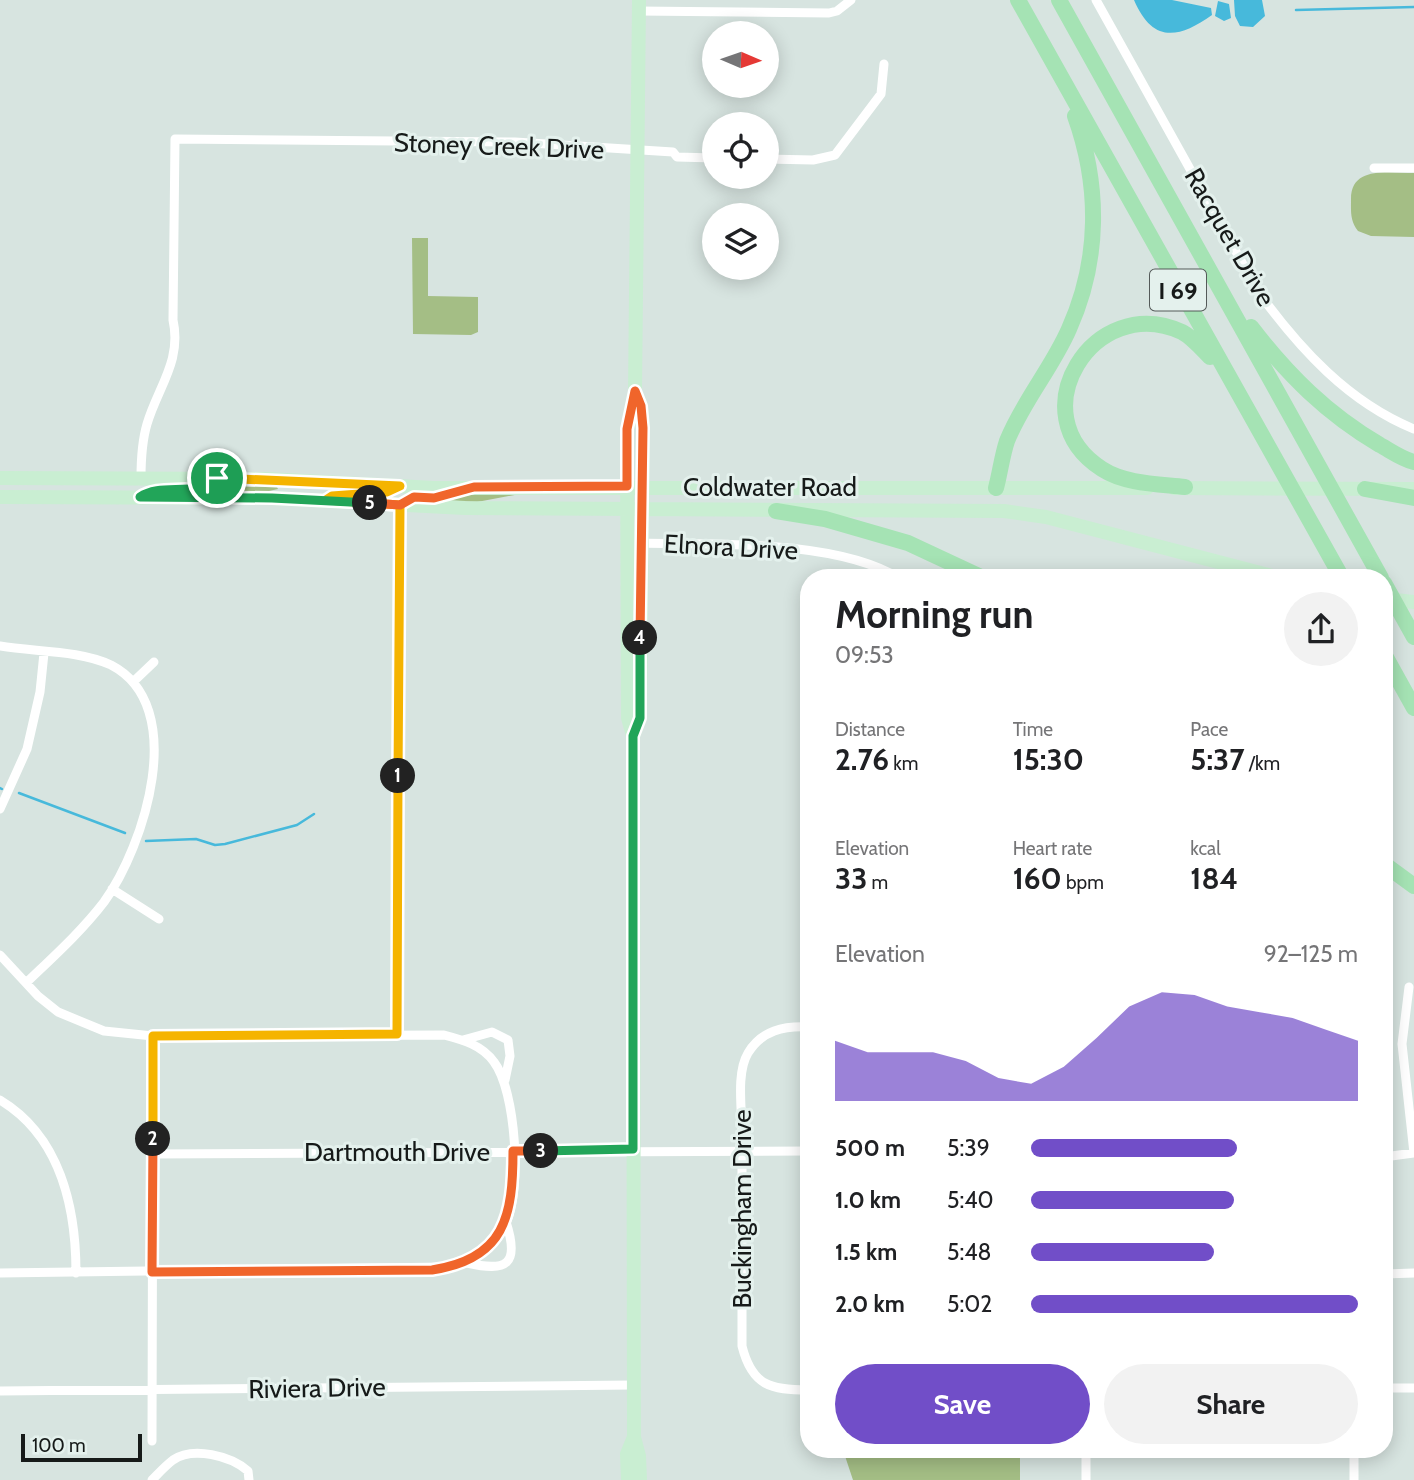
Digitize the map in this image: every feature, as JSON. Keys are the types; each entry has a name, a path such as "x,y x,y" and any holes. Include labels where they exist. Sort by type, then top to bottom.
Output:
{"highway":[{"name":"I 69","path":"1018,0 1337,569"},
{"name":"I 69","path":"1059,0 1376,569"},
{"path":"996,488 1006,444 1069,330 1085,287 1094,238 1094,187 1080,129 1060,74"},
{"path":"1220,287 1284,370 1318,403 1358,432 1414,462"},
{"path":"1185,488 1131,480 1104,471 1085,456 1073,436 1065,413 1067,382 1079,359 1100,339 1131,325 1156,323 1184,333 1210,356 1232,385"},
{"path":"1365,489 1414,498"},
{"path":"776,511 825,519 908,543 964,569"},
{"path":"1393,599 1414,637"},
{"path":"1393,670 1414,708"},
{"path":"1393,871 1414,886"}],"main road":[{"path":"633,736 640,718 642,510 635,486 627,429 635,391 639,6"},
{"name":"Coldwater Road","path":"0,478 217,478 474,487 1414,489"},
{"path":"51,496 81,489 124,487 141,478"},
{"path":"140,497 153,491 180,491 211,484 217,478"},
{"path":"17,497 28,490 66,485 70,479"},
{"path":"326,500 332,496 387,492 400,486"},
{"path":"635,486 626,510 628,718 633,736 633,1385 634,1437 639,1456 640,1480"},
{"path":"400,505 414,497 434,498 474,487"},
{"name":"Coldwater Road","path":"0,497 326,500 400,505 626,510 1004,511 1046,517 1245,569"},
{"path":"1393,600 1414,602"},
{"path":"628,1480 627,1454 634,1437"}],"street":[{"path":"639,6 829,13 837,11 851,0"},
{"name":"Racquet Drive","path":"1096,0 1259,293 1272,311 1316,362 1349,392 1414,429"},
{"path":"779,159 813,160 835,155 881,94 884,64"},
{"name":"Stoney Creek Drive","path":"141,478 147,423 169,375 176,344 173,320 175,139 515,142 702,157"},
{"path":"1374,168 1414,168"},
{"path":"397,1034 400,505"},
{"name":"Elnora Drive","path":"641,543 787,546 885,569"},
{"path":"0,646 80,657 110,665 133,681 147,705 155,734 153,775 144,818 128,860 112,888 76,936 26,983"},
{"path":"0,808 27,750 40,692 44,653"},
{"path":"133,681 154,662"},
{"path":"112,888 159,919"},
{"path":"0,955 58,1012 104,1031 153,1036 444,1035 463,1040 486,1052 505,1080 512,1113 513,1188 506,1222 496,1238 467,1263"},
{"path":"1393,1156 1414,1153 1402,1044 1409,987"},
{"name":"Buckingham Drive","path":"800,1028 774,1030 759,1039 747,1054 743,1072 742,1151 742,1346 747,1364 758,1379 771,1387 800,1389"},
{"path":"463,1040 492,1032 508,1040 510,1056 505,1080"},
{"path":"152,1441 153,1036"},
{"path":"0,1100 13,1108 39,1134 61,1172 72,1210 76,1273"},
{"name":"Dartmouth Drive","path":"153,1154 633,1149 800,1151"},
{"path":"0,1273 432,1270 467,1263 498,1268 513,1256 513,1244 506,1222"},
{"path":"1393,1274 1414,1273"},
{"name":"Riviera Drive","path":"0,1391 633,1385"},
{"path":"1393,1388 1414,1388"},
{"path":"152,1480 175,1458 200,1454 239,1463 248,1471 249,1480"},
{"path":"1086,1458 1086,1480"},
{"path":"1354,1458 1354,1480"}],"green space":[{"path":"1374,173 1414,173 1414,237 1371,236 1358,231 1352,220 1351,208 1353,188 1357,181"},
{"path":"412,238 428,238 428,296 478,297 478,332 471,335 413,334"},
{"path":"220,486 278,489 260,493 187,492"},
{"path":"475,494 520,494 477,502 441,500"},
{"path":"846,1458 1020,1458 1020,1480 853,1480"}],"water":[{"path":"1134,0 1172,0 1211,8 1212,15 1188,29 1167,33 1149,24"},
{"path":"1234,0 1262,0 1265,16 1253,27 1240,26 1235,16"},
{"path":"1218,1 1229,4 1231,18 1224,21 1215,16"}],"waterway":[{"path":"1296,10 1414,7"},
{"path":"19,793 125,833"},
{"path":"146,841 196,839 215,845 225,844 297,825 314,814"}],"route":[{"path":"217,478 211,484 180,491 153,491 140,497 272,498 400,505 403,500 414,497 434,498 466,492 474,487 627,486 627,429 635,391 641,406 640,718 633,736 633,1149 513,1151 513,1188 506,1222 496,1238 467,1263 432,1270 152,1272 153,1036 397,1034 400,505 326,500 332,496 370,491 387,492 400,486 217,478"}]}
